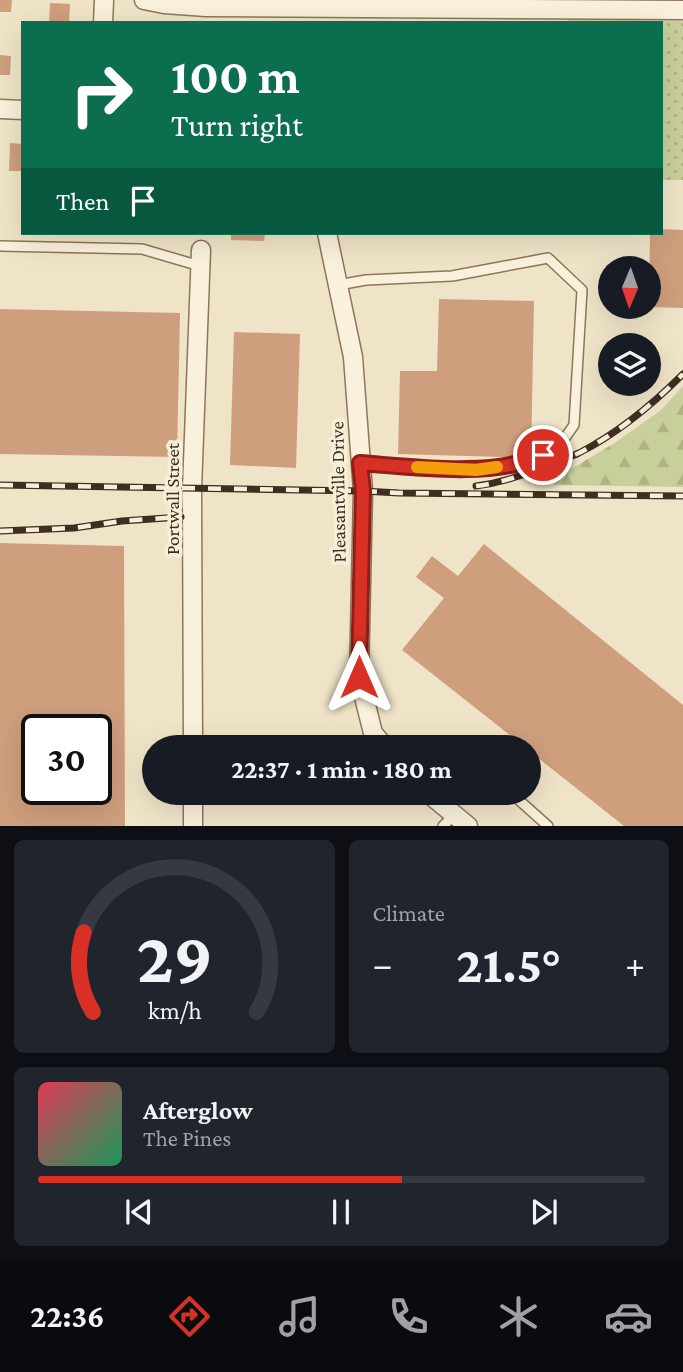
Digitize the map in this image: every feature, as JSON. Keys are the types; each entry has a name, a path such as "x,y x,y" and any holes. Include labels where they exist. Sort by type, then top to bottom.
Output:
{"street":[{"path":"103,21 104,0"},
{"path":"144,0 206,7 316,10 498,4 682,7"},
{"path":"0,109 21,110"},
{"name":"Pleasantville Drive","path":"327,235 353,358 363,491 359,677 375,735"},
{"name":"Portwall Street","path":"193,735 192,489 200,258"},
{"path":"193,805 193,826"},
{"path":"439,805 455,822"}],"lane":[{"path":"0,246 142,249 200,258"},
{"path":"338,285 366,280 452,276 548,258 582,290 574,425 557,449 528,462 476,470 360,463"},
{"path":"524,805 548,826"}],"green space":[{"path":"569,19 683,21 683,180 663,180 663,21"},
{"path":"683,386 683,487 554,485 554,475 576,466 613,444 660,411"}],"building":[{"path":"0,0 12,0 11,12 0,12"},
{"path":"50,3 70,4 69,21 49,21"},
{"path":"0,55 11,56 10,75 0,75"},
{"path":"10,143 21,144 21,171 9,171"},
{"path":"663,229 683,230 683,308 662,307 662,256 650,256 650,235 663,235"},
{"path":"231,235 265,235 264,241 231,240"},
{"path":"439,299 534,301 531,458 398,454 400,371 437,371"},
{"path":"0,309 180,313 177,457 0,454"},
{"path":"234,332 300,334 296,468 230,465"},
{"path":"0,543 124,546 125,826 0,826"},
{"path":"484,544 683,705 683,826 624,826 541,760 541,735 510,735 402,650 444,598 416,577 432,556 458,576"}],"railway":[{"path":"476,486 519,476 579,453 634,418 683,374"},
{"path":"0,485 683,496"},
{"path":"0,531 74,528 181,517"}],"slow traffic":[{"path":"417,467 476,470 497,467"}],"route":[{"path":"359,677 363,491 360,463 476,470 528,462 543,455"}]}
